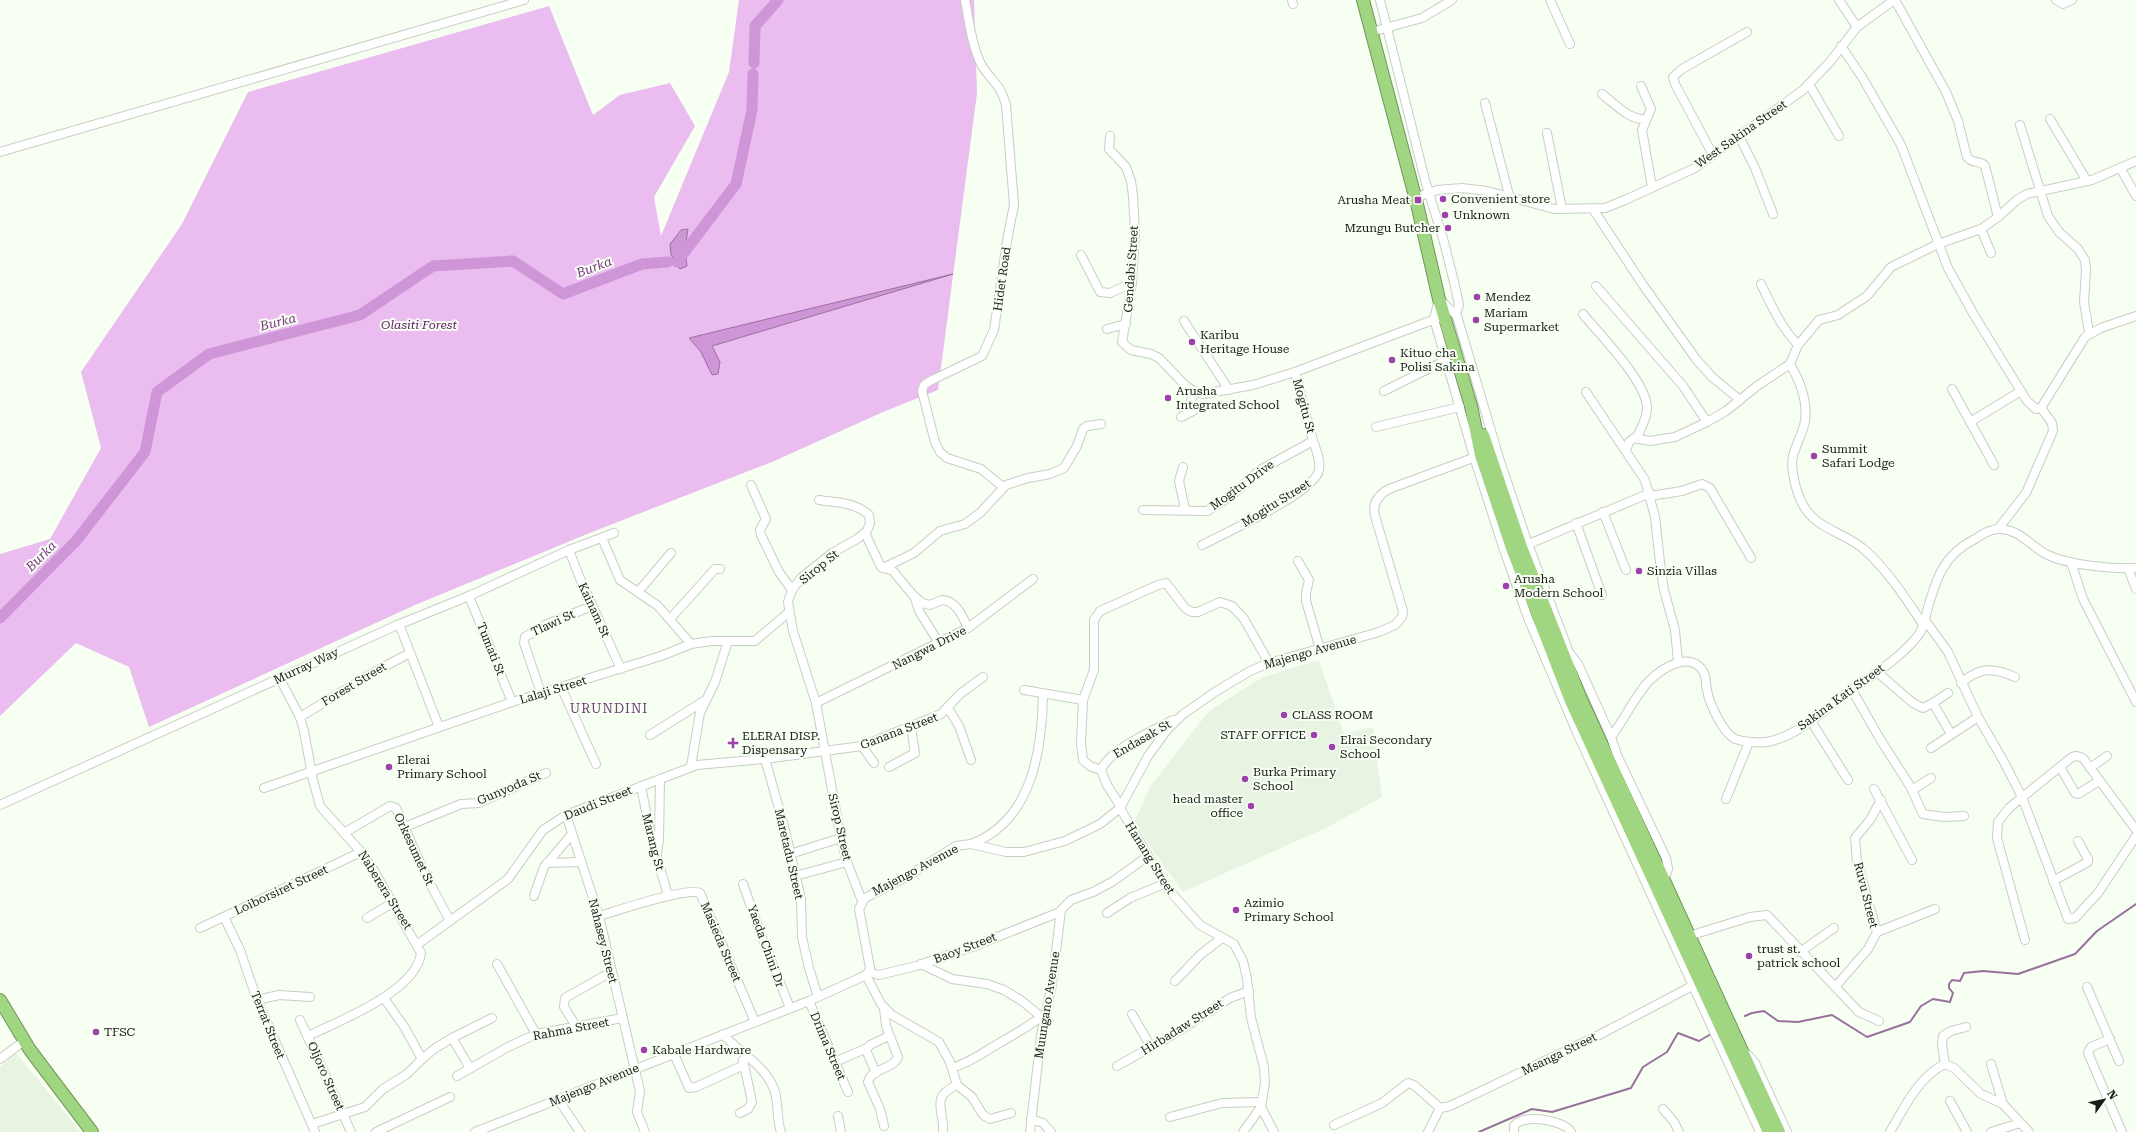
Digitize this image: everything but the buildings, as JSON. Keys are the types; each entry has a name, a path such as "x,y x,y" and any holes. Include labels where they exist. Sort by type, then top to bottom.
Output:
{"highway":[{"path":"1363,0 1415,198 1466,407 1481,438 1525,545 1583,704 1739,1044 1766,1126"},
{"path":"1481,438 1476,457 1571,701 1696,984 1766,1126 1779,1132"},
{"path":"0,1000 24,1040 92,1132"}],"street":[{"path":"0,152 524,0"},
{"name":"Hidet Road","path":"965,0 978,56 982,65 1003,93 1006,105 1014,205 994,330 986,351 976,360 923,385 922,390 935,442 940,452 947,458 981,469 1003,487"},
{"path":"1181,417 1192,411 1191,400 1195,392 1203,394 1229,390 1253,385 1295,372 1445,317 1459,305 1380,0"},
{"path":"1371,32 1422,18 1452,0"},
{"path":"1550,0 1570,44"},
{"path":"1839,0 1857,27"},
{"path":"1895,0 1949,100 1958,121 1967,157 1970,161 1982,163 1985,166 1998,217"},
{"name":"West Sakina Street","path":"1415,198 1449,188 1473,188 1541,207 1562,209 1605,208 1695,168 1809,84 1829,63 1857,27 1895,0"},
{"path":"2056,0 2063,4 2072,0"},
{"path":"1713,155 1675,84 1673,77 1682,68 1747,32"},
{"path":"1841,46 1862,76 1901,144 1938,244 1974,315 2021,391 2032,406 2036,409 2041,408"},
{"path":"1809,84 1839,136"},
{"path":"1641,86 1651,109 1650,115 1645,119 1642,130 1652,187"},
{"path":"1602,94 1635,118 1645,119"},
{"path":"1485,102 1510,199"},
{"path":"2050,119 2087,181"},
{"path":"2020,125 2043,205 2051,221 2059,232 2078,249 2085,260 2086,270 2084,302 2090,333"},
{"path":"1547,133 1562,209"},
{"name":"Gendabi Street","path":"1110,136 1109,149 1126,167 1131,181 1133,196 1135,232 1132,283 1122,341 1126,348 1152,354 1159,358 1186,386 1195,392"},
{"path":"1739,136 1755,168 1773,214"},
{"path":"1626,450 1629,442 1637,438 1650,441 1665,440 1707,422 1726,410 1790,364 1798,345 1819,320 1838,315 1872,291 1894,264 1938,244 1980,229 1998,217 2018,199 2039,190 2087,181 2121,169 2136,161"},
{"path":"2121,169 2136,196"},
{"path":"1593,209 1643,285 1696,359 1712,377 1740,400"},
{"path":"1980,229 1991,253"},
{"path":"1082,255 1100,292 1110,293 1132,283"},
{"path":"1761,284 1782,325 1798,345"},
{"path":"1596,286 1683,386 1707,422"},
{"path":"1583,314 1620,357 1637,382 1644,397 1647,414 1637,438"},
{"path":"2041,408 2076,350 2090,333 2136,316"},
{"path":"1445,317 1446,360 1466,407 1476,457"},
{"path":"1445,317 1499,458 1525,545 1568,651 1578,664 1611,737 1617,755 1666,858 1668,869 1664,880"},
{"path":"1184,321 1229,390"},
{"path":"1107,329 1126,324"},
{"path":"1384,391 1446,360"},
{"path":"1790,364 1802,385 1805,403 1805,421 1792,463 1801,502 1809,514 1818,523 1866,551 1885,572 1948,652 1978,717 2022,797 2068,919 2073,919 2098,893 2136,836"},
{"name":"Mogitu St","path":"1295,372 1313,441"},
{"path":"1952,389 1994,465"},
{"path":"1970,422 2021,391"},
{"path":"1586,392 1640,469 1650,495 1659,538 1664,590 1677,640 1678,662 1666,668 1647,683 1611,737"},
{"path":"1376,427 1466,407"},
{"path":"2041,408 2052,423 2053,431 2026,494 1998,529 2019,535 2049,556 2071,562 2132,568 2136,589"},
{"path":"883,568 914,553 940,531 965,524 980,513 1003,487 1011,483 1060,470 1072,456 1083,429 1087,426 1101,424"},
{"name":"Mogitu Drive","path":"1143,510 1185,509 1201,512 1222,503 1260,470 1313,441"},
{"name":"Mogitu Street","path":"1202,545 1263,514 1318,476 1318,454 1313,441"},
{"name":"Majengo Avenue","path":"475,1132 490,1129 558,1099 808,1001 867,973 869,957 860,909 862,901 870,894 908,876 952,848 971,844 1013,853 1035,850 1065,841 1098,825 1120,807 1152,749 1167,730 1182,715 1250,671 1269,663 1379,632 1394,624 1403,614 1374,512 1374,506 1378,498 1390,489 1476,457"},
{"path":"1183,467 1179,481 1185,509"},
{"path":"1525,545 1603,512 1650,495 1682,491 1702,484 1710,488 1751,558"},
{"path":"751,485 766,519 760,530 761,535 779,572 792,590"},
{"path":"819,500 845,503 864,510 868,515 870,523 865,533 878,563 883,568 893,571 915,598 927,605 942,600 952,603 963,616 968,628"},
{"path":"1603,512 1626,570"},
{"path":"1576,524 1602,595"},
{"name":"Sakina Kati Street","path":"1678,662 1690,662 1703,670 1706,678 1707,690 1714,710 1724,728 1734,738 1749,742 1768,742 1787,735 1810,721 1903,652 1918,636 1924,623 1936,582 1944,564 1970,541 1998,529"},
{"name":"Murray Way","path":"0,805 399,624 469,596 569,550 614,533"},
{"name":"Sirop St","path":"824,752 816,703 789,612 788,602 792,590 801,578 865,533"},
{"path":"602,538 618,577 626,586 650,599 670,619 691,644"},
{"name":"Kainam St","path":"569,550 592,606 621,669"},
{"path":"638,592 671,553"},
{"path":"1298,561 1309,580 1306,601 1320,649"},
{"path":"2071,562 2083,598 2136,702"},
{"path":"670,619 715,569 720,569"},
{"name":"Nangwa Drive","path":"816,703 968,628 1033,579"},
{"path":"1120,807 1101,770 1090,766 1082,758 1081,743 1083,700 1093,674 1094,620 1100,612 1164,583 1167,584 1185,608 1190,611 1198,612 1213,604 1225,602 1235,608 1244,619 1269,663"},
{"name":"Tumati St","path":"469,596 512,702"},
{"path":"915,598 919,611 939,643"},
{"name":"Tlawi St","path":"541,693 524,643 525,637 545,625 592,606"},
{"name":"Lalaji Street","path":"264,788 512,702 621,669 691,644 728,641 755,641 789,612"},
{"path":"399,624 439,727"},
{"path":"691,766 698,719 715,682 728,641"},
{"path":"1568,651 1568,666"},
{"name":"Forest Street","path":"300,717 376,671 410,653"},
{"path":"1961,683 1973,675 1990,669 2015,677"},
{"path":"1876,672 1917,706 1923,708 1933,704 1948,693"},
{"name":"Ganana Street","path":"824,752 862,746 938,716 948,708 960,694 984,677"},
{"name":"Naberera Street","path":"280,679 300,717 315,791 320,806 361,852 394,902 418,944"},
{"path":"561,687 596,764"},
{"path":"1024,690 1083,700"},
{"path":"1852,690 1880,739 1912,790 1923,814 1944,817 1964,816"},
{"path":"971,844 993,833 1025,794 1035,767 1042,727 1043,694"},
{"path":"650,735 706,699"},
{"path":"1933,704 1950,734"},
{"path":"948,708 959,726 971,760"},
{"name":"Endasak St","path":"1101,770 1106,760 1118,751 1182,715"},
{"path":"1931,748 1950,734 1978,717"},
{"path":"1810,721 1848,780"},
{"path":"889,767 916,753 911,727"},
{"path":"1726,799 1749,742"},
{"path":"862,746 874,762"},
{"name":"Daudi Street","path":"418,944 508,879 543,830 566,815 691,766 706,763 765,759 824,752"},
{"name":"Sirop Street","path":"824,752 847,862 862,901"},
{"path":"2025,940 1997,838 1998,822 2009,808 2060,767 2077,756 2082,758 2090,768 2136,830"},
{"path":"2090,768 2107,756"},
{"name":"Maretadu Street","path":"765,759 801,902 802,937 808,968 818,996"},
{"path":"2060,767 2078,794 2099,781"},
{"name":"Gunyoda St","path":"405,827 461,804 479,803 546,773"},
{"path":"1912,790 1931,778"},
{"path":"656,857 659,840 660,779"},
{"name":"Marang St","path":"641,786 645,812 656,857 668,896"},
{"path":"1874,789 1881,800 1898,837 1912,860"},
{"name":"Ruvu Street","path":"1836,986 1868,949 1877,932 1857,862 1855,838 1870,820 1881,800"},
{"name":"Orkesumet St","path":"344,832 390,806 396,808 426,876 450,921"},
{"name":"Hanang Street","path":"1120,807 1164,884 1195,920 1234,944 1244,965 1249,991 1252,1023 1264,1067 1265,1083 1262,1104 1243,1132"},
{"name":"Nahasey Street","path":"566,815 598,916 640,1091 637,1112 645,1132"},
{"path":"534,896 540,874 547,863 572,834"},
{"path":"790,854 841,838"},
{"path":"2053,880 2088,862 2088,859 2078,841"},
{"name":"Loiborsiret Street","path":"200,928 361,852"},
{"path":"1060,912 1071,900 1112,882 1148,856"},
{"path":"547,863 581,862"},
{"path":"795,876 847,862"},
{"name":"Yaeda Chini Dr","path":"743,884 760,935 790,1008"},
{"path":"1107,913 1130,898 1164,884"},
{"name":"Masieda Street","path":"598,916 668,896 692,892 701,894 755,1022"},
{"path":"367,918 394,902"},
{"path":"1877,932 1935,909"},
{"name":"Baoy Street","path":"867,973 877,976 886,975 921,964 1060,912"},
{"name":"Muungano Avenue","path":"1030,1132 1042,1018 1052,984 1060,912"},
{"path":"1689,936 1750,917 1767,915 1777,923 1800,952 1836,986 1859,1012 1879,1021"},
{"name":"Terrat Street","path":"224,917 240,950 258,1000 295,1089 314,1128"},
{"path":"1800,952 1834,928"},
{"path":"1175,981 1200,955 1222,938"},
{"path":"308,1036 384,998 416,968 421,955 418,944"},
{"path":"497,964 536,1034"},
{"path":"921,964 952,979 988,984 1004,990 1042,1018 969,1063 952,1068"},
{"path":"576,1026 564,1007 565,998 611,972"},
{"path":"867,973 873,992 884,1008 900,1021 937,1041 952,1068 957,1085 972,1097 986,1118 992,1119 1011,1114"},
{"name":"Msanga Street","path":"1440,1108 1450,1106 1507,1080 1646,1011 1696,984"},
{"path":"2087,987 2119,1061"},
{"name":"Hirbadaw Street","path":"1117,1066 1151,1047 1230,998 1249,991"},
{"path":"258,1000 279,995 310,997"},
{"path":"384,998 405,1028 422,1059"},
{"name":"Drima Street","path":"808,1001 848,1092"},
{"path":"884,1008 890,1036 898,1058 894,1063 870,1077 868,1082 884,1126"},
{"path":"1132,1014 1151,1047"},
{"path":"314,1128 343,1114 365,1107 383,1089 407,1074 422,1059 452,1038 492,1018"},
{"name":"Rahma Street","path":"457,1076 508,1046 536,1034 622,1018"},
{"name":"Oljoro Street","path":"300,1020 351,1132"},
{"path":"1946,1064 1942,1045 1943,1036 1951,1031 1966,1027"},
{"path":"723,1034 760,1069 772,1084 775,1091 777,1123 781,1132"},
{"path":"835,1062 890,1036"},
{"path":"452,1038 470,1068"},
{"path":"2110,1039 2091,1047 2088,1053 2122,1132"},
{"path":"0,1059 24,1040"},
{"path":"1739,1044 1755,1064 1787,1132"},
{"path":"866,1048 866,1053 876,1073"},
{"path":"740,1114 748,1109 752,1102 742,1053"},
{"path":"674,1054 689,1088 696,1087 744,1065"},
{"path":"1946,1064 1954,1068 1981,1094 2003,1104 2029,1132"},
{"path":"1890,1132 1906,1104 1929,1074 1946,1064"},
{"path":"1991,1064 2003,1104"},
{"path":"1334,1125 1382,1103 1408,1083 1414,1085 1440,1108 1428,1132"},
{"path":"943,1132 940,1112 941,1101 945,1092 957,1085"},
{"path":"376,1132 450,1097"},
{"path":"558,1099 580,1132"},
{"path":"1950,1102 1967,1132"},
{"path":"1170,1117 1222,1103 1262,1104 1274,1132"},
{"path":"1663,1109 1674,1122 1679,1132"},
{"path":"838,1116 841,1132"},
{"path":"1031,1119 1043,1123 1051,1132"},
{"path":"1514,1132 1514,1126 1517,1122 1529,1119 1565,1125 1571,1132"},
{"path":"1991,1132 2020,1123"}],"shaded area":[{"path":"688,229 685,249 687,266 680,269 671,255 670,244 681,230"},
{"path":"953,274 712,346 720,362 718,374 712,375 701,352 689,338"},
{"path":"1319,660 1344,734 1373,727 1382,797 1328,827 1183,892 1151,848 1135,821 1149,788 1209,711 1259,679 1262,684 1260,678"},
{"path":"16,1053 81,1132 0,1132 0,1067"}],"green space":[{"name":"Olasiti Forest","path":"739,0 974,0 977,93 938,390 883,412 772,462 592,532 415,605 149,727 129,667 76,643 0,716 0,554 50,539 101,448 81,372 182,224 248,92 549,6 593,115 620,95 670,83 695,126 654,197 661,236 729,72"}],"waterway":[{"name":"Burka","path":"754,63 755,26 778,0"},
{"path":"677,262 736,184 752,110 753,74"},
{"name":"Burka","path":"0,618 76,541 145,452 157,392 209,354 360,315 433,266 513,261 563,294 642,264 668,262"},
{"path":"1745,1016 1764,1011 1778,1021 1798,1022 1832,1015 1867,1037 1910,1022 1921,1006 1933,999 1950,1002 1953,993 1949,988 1949,984 1952,980 1960,981 1964,973 1983,971 2018,974 2075,954 2097,931 2136,904"},
{"path":"1479,1132 1532,1109 1552,1112 1631,1088 1643,1067 1667,1052 1678,1033 1699,1041 1711,1034"}],"place":[{"name":"Convenient store","path":"1443,199"},
{"name":"Arusha Meat","path":"1418,200"},
{"name":"Unknown","path":"1445,215"},
{"name":"Mzungu Butcher","path":"1448,228"},
{"name":"Mendez","path":"1477,297"},
{"name":"Mariam Supermarket","path":"1476,320"},
{"name":"Karibu Heritage House","path":"1192,342"},
{"name":"Kituo cha Polisi Sakina","path":"1392,360"},
{"name":"Arusha Integrated School","path":"1168,398"},
{"name":"Summit Safari Lodge","path":"1814,456"},
{"name":"Sinzia Villas","path":"1639,571"},
{"name":"Arusha Modern School","path":"1506,586"},
{"name":"CLASS ROOM","path":"1284,715"},
{"name":"STAFF OFFICE","path":"1314,735"},
{"name":"ELERAI DISP. Dispensary","path":"733,743"},
{"name":"Elrai Secondary School","path":"1332,747"},
{"name":"Elerai Primary School","path":"389,767"},
{"name":"Burka Primary School","path":"1245,779"},
{"name":"head master office","path":"1251,806"},
{"name":"Azimio Primary School","path":"1236,910"},
{"name":"trust st. patrick school","path":"1749,956"},
{"name":"TFSC","path":"96,1032"},
{"name":"Kabale Hardware","path":"644,1050"}],"district":[{"name":"URUNDINI","path":"609,708"}]}
